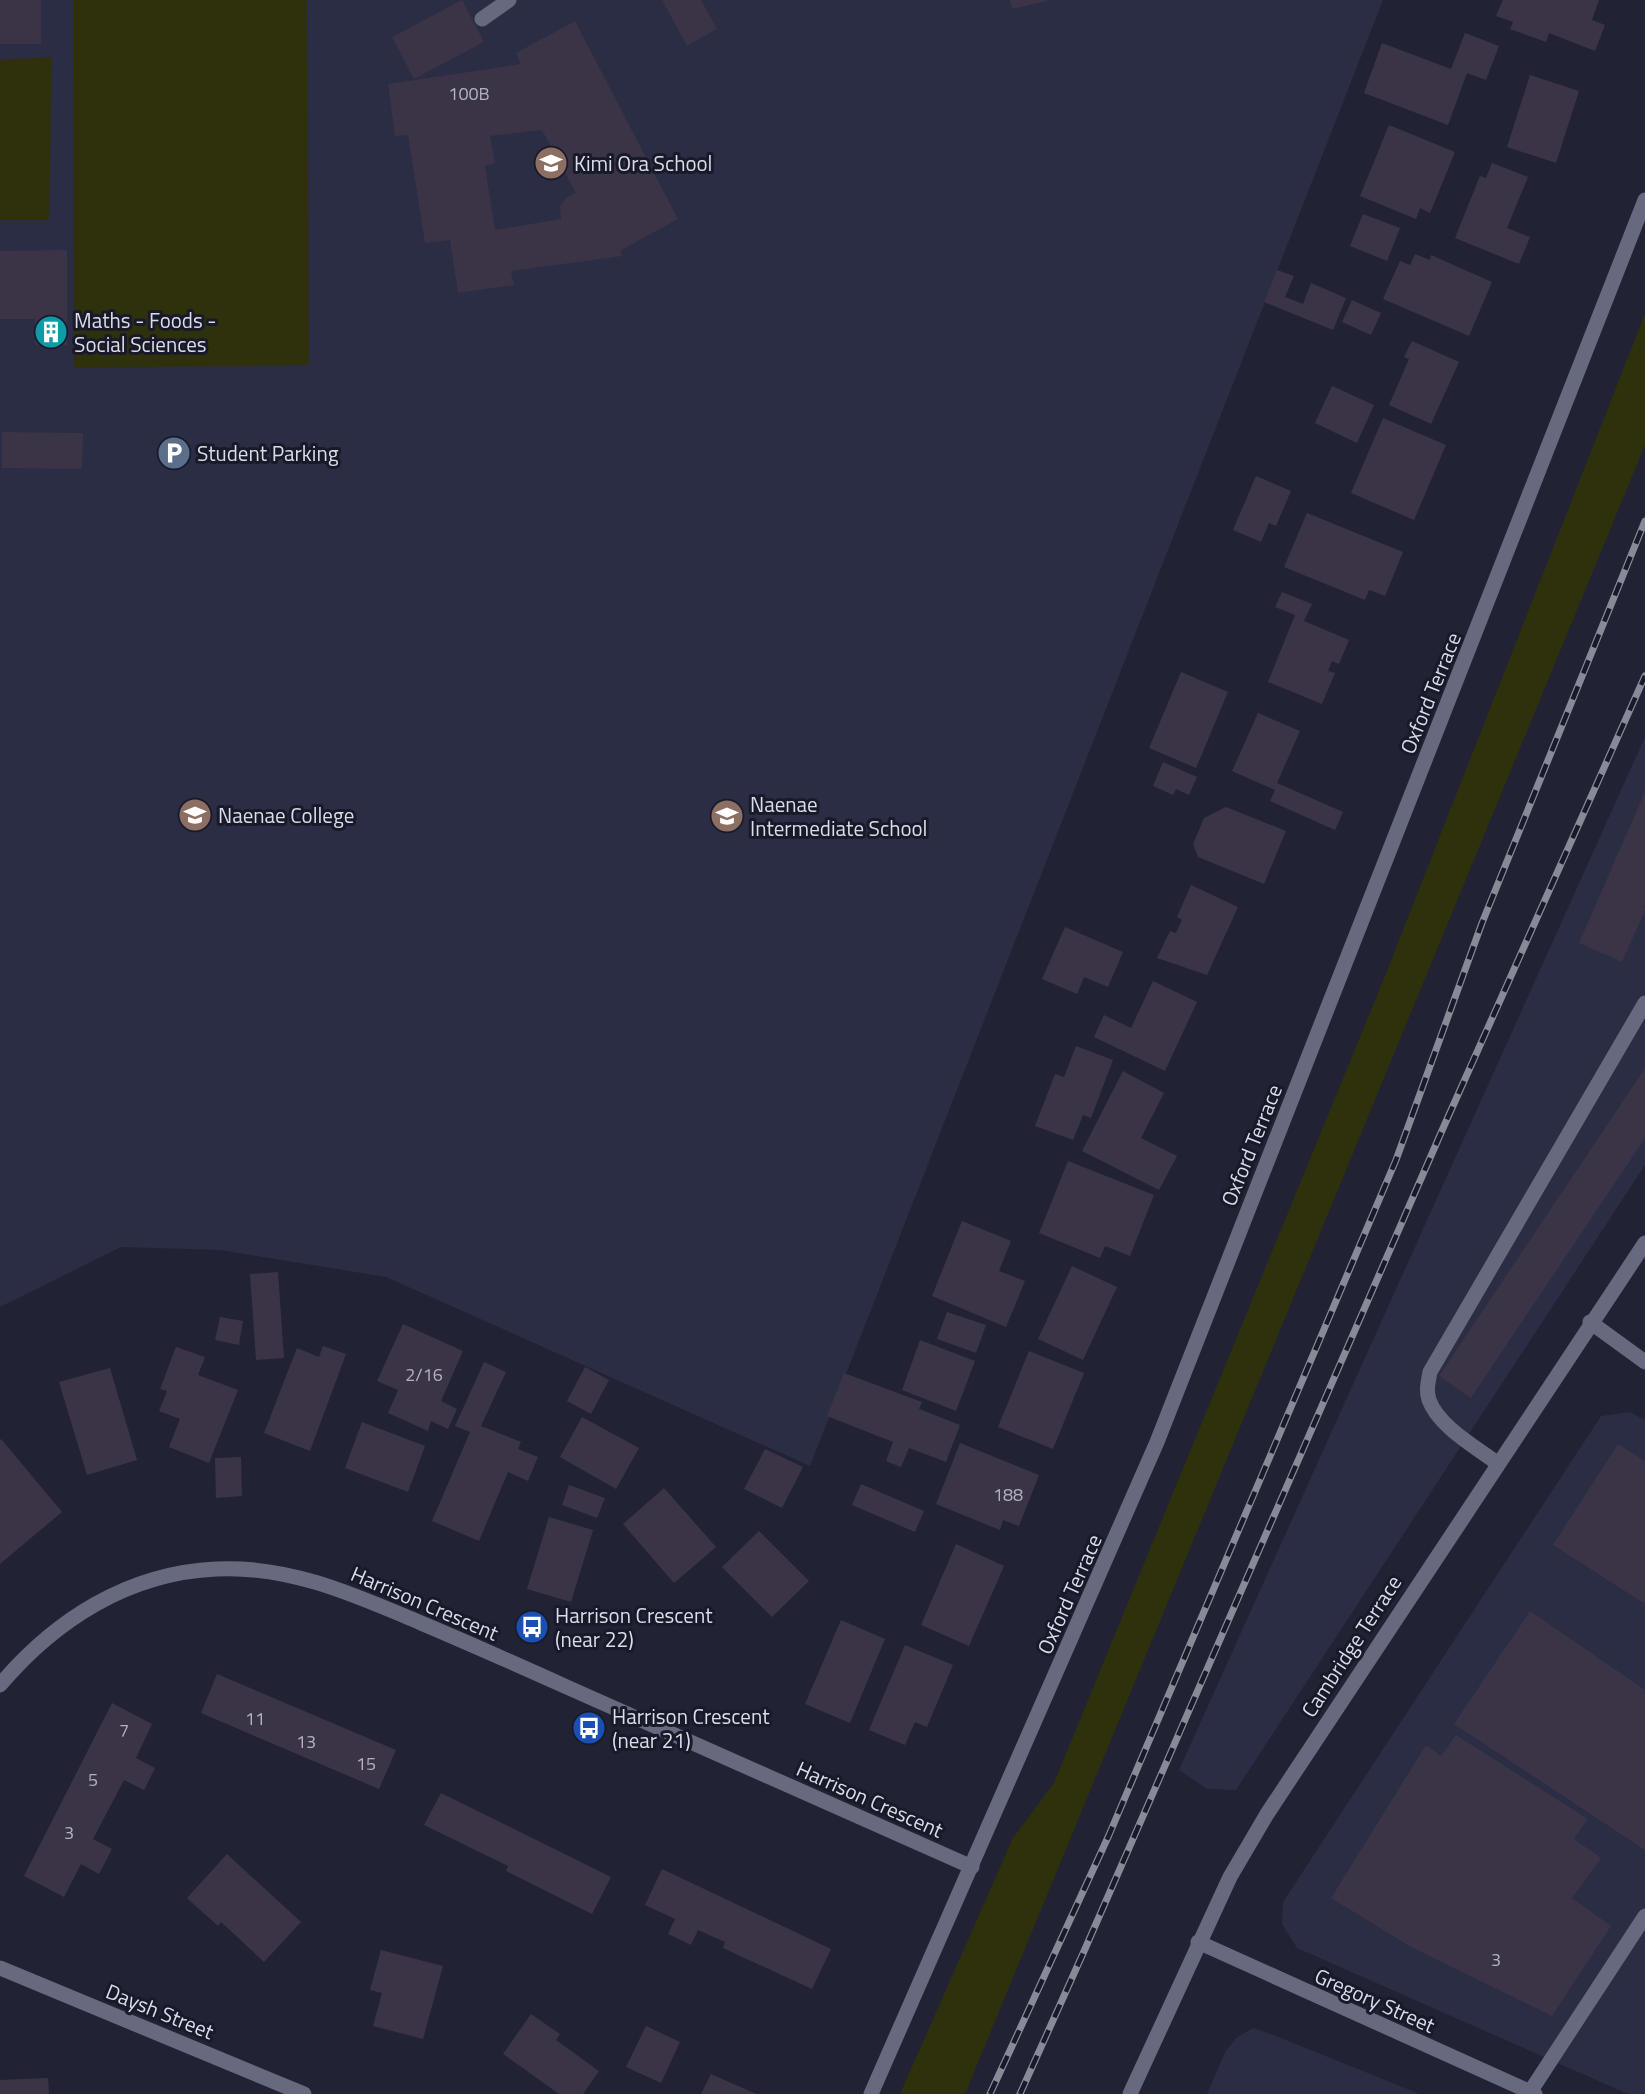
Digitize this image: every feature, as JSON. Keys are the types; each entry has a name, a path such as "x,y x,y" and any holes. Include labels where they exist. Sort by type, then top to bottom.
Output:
{"street":[{"path":"482,19 509,0"},
{"name":"Oxford Terrace","path":"871,2094 1157,1442 1645,200"},
{"path":"1497,1463 1438,1415 1428,1396 1430,1372 1644,1009"},
{"name":"Cambridge Terrace","path":"1130,2094 1198,1942 1230,1877 1267,1814 1645,1242"},
{"path":"1590,1322 1645,1362"},
{"name":"Harrison Crescent","path":"0,1685 26,1654 51,1633 101,1600 123,1591 154,1580 214,1569 246,1569 299,1576 357,1595 466,1642 972,1867"},
{"path":"1533,2093 1645,1916"},
{"name":"Gregory Street","path":"1198,1942 1533,2093"},
{"name":"Daysh Street","path":"0,1968 304,2094"}],"shaded area":[{"path":"0,0 1383,0 810,1466 386,1277 220,1250 121,1247 0,1307"},
{"path":"1645,737 1645,1165 1236,1790 1207,1789 1179,1770"},
{"path":"1630,1412 1645,1420 1645,2094 1628,2094 1297,1948 1282,1924 1283,1902 1601,1416"},
{"path":"1253,2028 1420,2094 1207,2094 1225,2052 1236,2038"}],"green space":[{"path":"73,0 307,0 309,365 74,368"},
{"path":"52,57 49,220 0,220 0,60"},
{"path":"1645,314 1645,445 965,2094 900,2094 1013,1838 1054,1783 1383,981"}],"building":[{"path":"0,0 41,0 41,44 0,44"},
{"path":"462,0 484,42 414,79 392,37"},
{"path":"662,0 701,0 717,29 687,46"},
{"path":"1010,0 1047,0 1047,1 1012,9"},
{"path":"1503,0 1599,0 1592,20 1605,25 1595,51 1549,33 1546,42 1510,29 1513,22 1496,16"},
{"path":"575,21 678,219 620,251 623,256 511,271 514,285 458,293 450,240 425,243 408,135 395,136 388,84 521,64 516,53","holes":["542,130 576,193 567,197 560,206 561,219 495,230 485,166 495,163 490,136"]},
{"path":"1465,33 1499,46 1486,80 1467,73 1448,125 1364,93 1382,43 1451,69"},
{"path":"1530,75 1579,91 1556,163 1507,147"},
{"path":"1389,125 1455,152 1430,213 1420,208 1416,219 1360,196"},
{"path":"1492,163 1528,177 1507,228 1530,237 1519,264 1455,238 1480,176 1486,178"},
{"path":"1363,214 1400,228 1387,261 1350,246"},
{"path":"67,250 67,345 35,345 35,319 0,319 0,251"},
{"path":"1415,254 1430,260 1431,255 1492,282 1469,336 1383,299 1400,261 1410,265"},
{"path":"1277,270 1294,276 1285,297 1303,304 1311,283 1346,298 1333,330 1264,302"},
{"path":"1352,300 1381,313 1371,335 1342,322"},
{"path":"1412,341 1459,362 1431,424 1389,405 1409,359 1404,357"},
{"path":"1332,386 1374,405 1357,443 1315,423"},
{"path":"1383,418 1446,445 1414,520 1351,493"},
{"path":"2,432 83,433 82,469 2,468"},
{"path":"1256,476 1291,491 1276,526 1269,523 1261,542 1233,530"},
{"path":"1307,513 1403,552 1385,596 1369,590 1365,600 1284,567"},
{"path":"1282,592 1312,604 1304,621 1349,640 1339,664 1332,661 1328,671 1335,673 1322,704 1268,682 1295,615 1275,607"},
{"path":"1181,672 1228,692 1196,768 1149,748"},
{"path":"1258,713 1300,731 1277,783 1343,812 1335,830 1270,801 1275,790 1232,771"},
{"path":"1163,762 1197,777 1189,795 1176,789 1173,795 1153,786"},
{"path":"1645,792 1645,910 1622,962 1579,943"},
{"path":"1226,807 1286,831 1264,884 1198,857 1193,844 1204,818"},
{"path":"1191,885 1238,907 1207,975 1157,958 1170,931 1176,933 1182,920 1177,917"},
{"path":"1065,927 1123,952 1108,987 1084,977 1077,994 1042,979"},
{"path":"1153,981 1197,1002 1165,1071 1094,1037 1104,1015 1131,1028"},
{"path":"1076,1046 1113,1060 1091,1118 1083,1115 1073,1140 1035,1126 1055,1074 1064,1077"},
{"path":"1645,1068 1645,1138 1471,1398 1439,1376"},
{"path":"1123,1071 1164,1093 1141,1138 1177,1156 1159,1190 1082,1151"},
{"path":"1068,1161 1154,1195 1130,1256 1105,1246 1100,1258 1039,1233"},
{"path":"962,1221 1011,1241 999,1271 1025,1281 1006,1327 932,1296"},
{"path":"1072,1266 1117,1287 1083,1360 1038,1339"},
{"path":"278,1272 284,1358 256,1360 250,1274"},
{"path":"947,1312 986,1325 976,1353 937,1339"},
{"path":"220,1317 243,1321 239,1345 215,1340"},
{"path":"403,1324 463,1351 441,1401 457,1409 448,1429 431,1421 428,1431 388,1413 398,1390 377,1381"},
{"path":"920,1340 975,1361 956,1411 902,1390"},
{"path":"323,1346 346,1354 310,1451 264,1433 297,1348 319,1357"},
{"path":"176,1347 205,1357 198,1375 238,1390 209,1463 169,1447 180,1419 159,1411 167,1391 160,1389"},
{"path":"1029,1351 1084,1373 1053,1449 998,1427"},
{"path":"484,1362 506,1372 481,1426 521,1442 518,1449 538,1457 528,1481 508,1472 479,1541 432,1521 470,1432 455,1426"},
{"path":"585,1367 609,1380 591,1414 567,1401"},
{"path":"110,1368 137,1460 87,1475 59,1382"},
{"path":"844,1373 922,1402 919,1409 960,1425 946,1462 909,1448 901,1467 886,1461 893,1442 827,1416"},
{"path":"582,1417 639,1448 616,1489 560,1457"},
{"path":"362,1422 425,1446 408,1492 345,1468"},
{"path":"0,1440 62,1512 0,1564"},
{"path":"960,1443 1039,1475 1019,1526 1003,1520 1000,1530 936,1504"},
{"path":"1618,1444 1645,1461 1645,1604 1553,1545"},
{"path":"765,1449 803,1467 782,1508 744,1489"},
{"path":"241,1457 242,1496 216,1498 215,1458"},
{"path":"861,1484 924,1511 915,1532 852,1505"},
{"path":"569,1485 605,1498 597,1518 562,1505"},
{"path":"664,1488 716,1547 674,1583 623,1524"},
{"path":"549,1517 593,1530 571,1602 527,1589"},
{"path":"759,1531 809,1581 772,1617 722,1567"},
{"path":"956,1544 1004,1566 969,1646 921,1625"},
{"path":"1530,1611 1645,1690 1645,1850 1454,1724"},
{"path":"841,1620 885,1639 850,1723 805,1704"},
{"path":"905,1645 953,1665 927,1727 915,1722 905,1745 869,1730"},
{"path":"217,1674 396,1750 379,1789 201,1713"},
{"path":"112,1703 152,1724 136,1758 155,1768 144,1790 124,1780 93,1839 112,1849 99,1874 81,1864 64,1897 24,1876"},
{"path":"1456,1735 1588,1819 1574,1839 1601,1858 1572,1898 1611,1926 1552,2016 1411,1947 1331,1898 1426,1745 1441,1756"},
{"path":"441,1793 611,1877 592,1914 506,1871 508,1866 424,1825"},
{"path":"227,1854 301,1922 264,1962 221,1922 218,1926 187,1898"},
{"path":"662,1869 831,1949 812,1989 723,1948 725,1942 698,1930 691,1945 668,1934 675,1919 645,1905"},
{"path":"381,1950 443,1966 423,2039 373,2026 382,1993 370,1990"},
{"path":"531,2014 560,2034 556,2040 599,2071 583,2094 559,2094 503,2054"},
{"path":"646,2026 680,2042 661,2083 626,2067"},
{"path":"711,2074 756,2094 701,2094"},
{"path":"48,2078 49,2094 0,2094 0,2080"}],"railway":[{"path":"990,2094 1109,1835 1396,1160 1482,923 1645,521"},
{"path":"1020,2094 1444,1126 1645,676"}],"place":[{"name":"Kimi Ora School","path":"551,163"},
{"name":"Maths - Foods - Social Sciences","path":"51,332"},
{"name":"Student Parking","path":"174,453"},
{"name":"Naenae College","path":"195,815"},
{"name":"Naenae Intermediate School","path":"727,816"},
{"name":"Harrison Crescent (near 22)","path":"532,1627"},
{"name":"Harrison Crescent (near 21)","path":"589,1728"}]}
